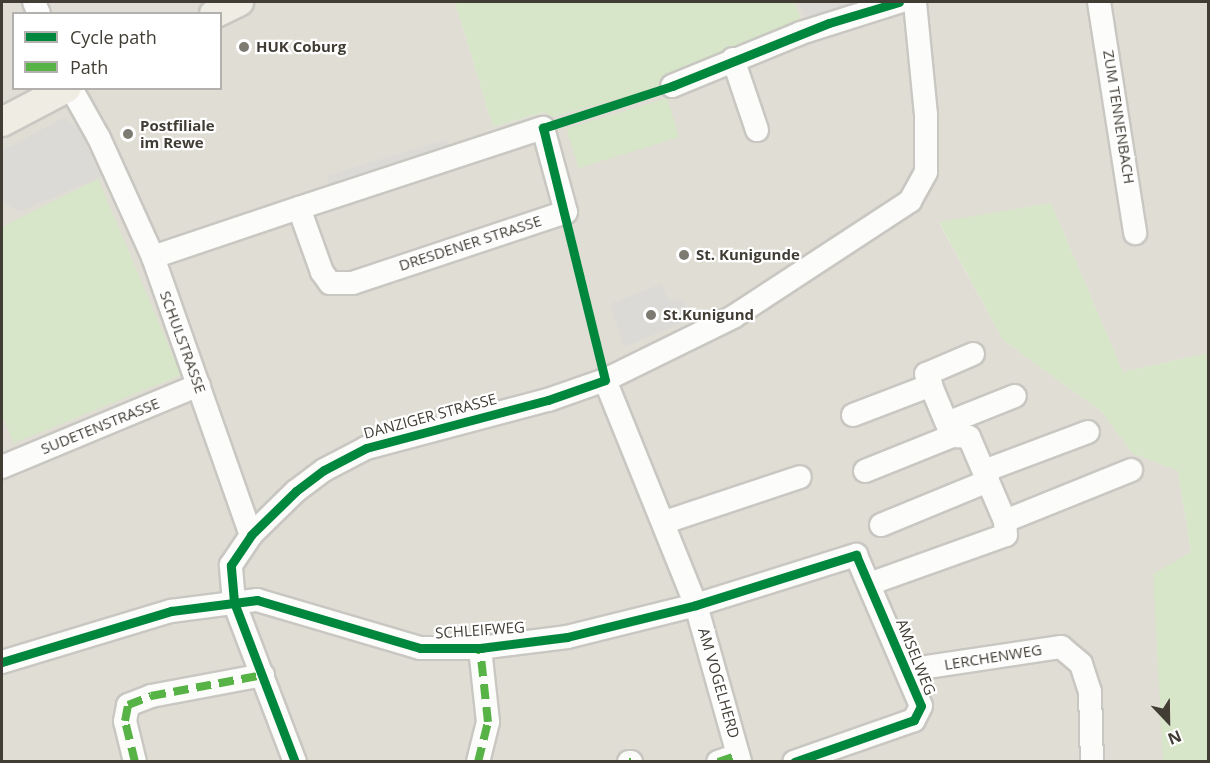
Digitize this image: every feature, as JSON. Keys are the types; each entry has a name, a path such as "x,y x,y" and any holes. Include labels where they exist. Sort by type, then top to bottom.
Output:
{"main road":[{"path":"218,12 239,2"},
{"path":"2,122 63,90"}],"street":[{"path":"672,86 733,60 899,2"},
{"name":"DANZIGER STRASSE","path":"251,535 305,484 366,448 548,400 605,380 733,317 910,201 926,172 926,115 915,2"},
{"name":"ZUM TENNENBACH","path":"1099,2 1135,233"},
{"path":"733,60 757,130"},
{"name":"SCHULSTRASSE","path":"72,90 99,138 153,257 251,535"},
{"name":"DRESDENER STRASSE","path":"153,257 299,208 543,128 566,212 352,283 330,283 322,272 299,208"},
{"path":"869,584 1006,535 1005,521 969,437 949,430 926,374 973,354"},
{"name":"AM VOGELHERD","path":"605,380 665,522 696,605 732,759"},
{"name":"SUDETENSTRASSE","path":"2,467 199,385"},
{"path":"853,415 931,385"},
{"path":"865,471 1015,396"},
{"path":"881,525 1088,432"},
{"path":"1005,521 1131,470"},
{"path":"665,522 800,477"},
{"path":"251,535 231,565 234,602 296,762"},
{"name":"AMSELWEG","path":"794,762 914,720 921,705 856,555"},
{"name":"SCHLEIFWEG","path":"2,662 171,611 257,600 420,648 480,648 567,637 696,605 856,555"},
{"name":"LERCHENWEG","path":"907,670 1061,647 1081,664 1090,692 1092,762"},
{"path":"478,762 488,722 480,648"},
{"path":"135,762 125,721 128,705 151,696 263,675"}],"shaded area":[{"path":"2,2 455,2 493,127 545,112 638,93 667,82 669,74 801,20 794,2 1208,2 1208,353 1123,372 1051,203 939,223 1003,340 1102,412 1132,453 1178,471 1191,553 1163,730 1163,761 2,761"},
{"path":"799,2 857,2 807,22"},
{"path":"63,118 78,127 101,177 19,212 2,201 2,151"},
{"path":"447,139 450,149 329,185 327,176"},
{"name":"St.Kunigund","path":"661,284 668,300 684,299 689,320 624,347 610,304"}],"green space":[{"path":"455,2 794,2 801,20 669,73 667,82 638,93 553,117 544,112 493,127"},
{"path":"667,98 679,137 579,168 567,129"},
{"path":"98,179 181,375 14,443 2,415 2,227"},
{"path":"1051,203 1123,372 1208,353 1208,761 1163,761 1153,574 1191,552 1178,471 1132,453 1102,412 1003,340 939,222"}],"marked path":[{"path":"478,762 488,722 480,648"},
{"path":"135,762 125,721 128,705 151,696 263,675"},
{"path":"718,762 738,755"}],"cycle path":[{"path":"295,762 234,602 231,565 251,535 296,491 324,470 366,448 548,400 605,380 543,128 672,86 829,23 899,2"},
{"path":"2,662 171,611 257,600 420,648 480,648 567,637 696,605 856,555 921,706 914,720 794,762"}],"place":[{"name":"HUK Coburg","path":"244,47"},
{"name":"Postfiliale im Rewe","path":"128,134"},
{"name":"St. Kunigunde","path":"684,255"},
{"name":"St.Kunigund","path":"651,315"}]}
